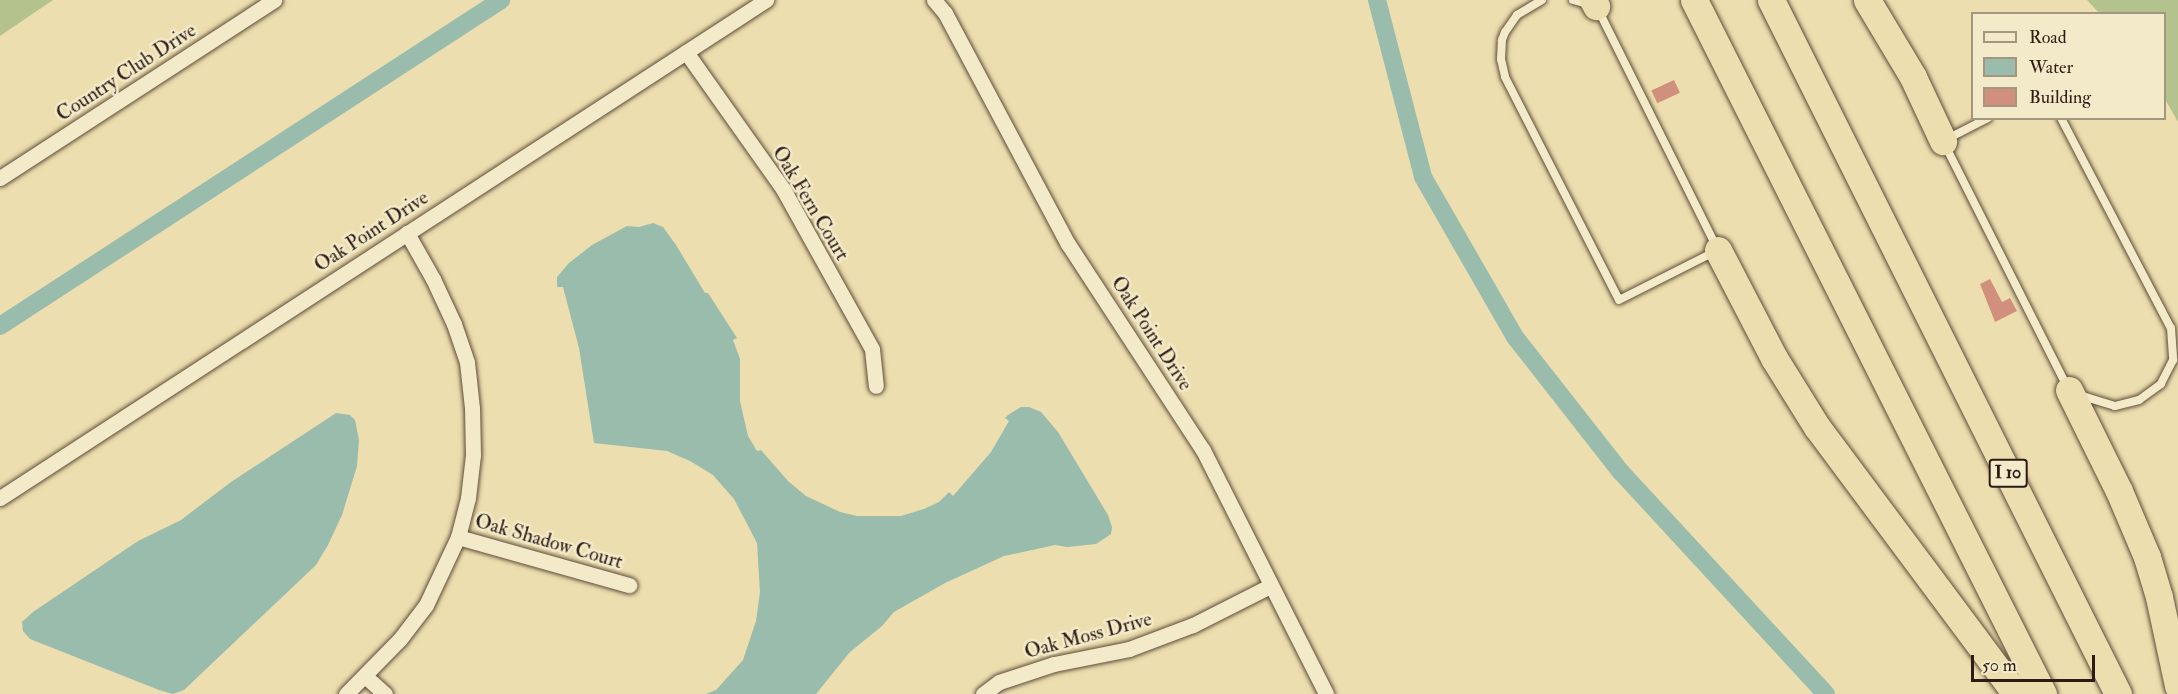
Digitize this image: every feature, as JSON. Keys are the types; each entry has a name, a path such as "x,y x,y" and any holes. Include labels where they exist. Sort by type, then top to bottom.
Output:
{"highway":[{"path":"1694,0 2043,694"},
{"name":"I 10","path":"1771,0 2118,694"},
{"path":"1867,0 1912,77 1943,141"},
{"path":"1719,250 1774,358 1817,427 2016,694"},
{"path":"2069,390 2119,491 2147,556 2159,597 2178,686"}],"street":[{"name":"Country Club Drive","path":"0,178 274,0"},
{"name":"Oak Point Drive","path":"0,498 766,0"},
{"name":"Oak Point Drive","path":"934,0 945,13 1068,244 1203,450 1326,694"},
{"name":"Oak Fern Court","path":"687,52 783,189 872,349 876,386"},
{"path":"346,694 400,639 426,605 458,537 468,498 473,455 472,408 467,362 454,324 407,233"},
{"name":"Oak Shadow Court","path":"458,537 629,585"},
{"name":"Oak Moss Drive","path":"983,694 999,682 1054,664 1130,649 1192,625 1270,586"},
{"path":"365,676 385,694"}],"lane":[{"path":"1542,0 1517,15 1505,32 1501,59 1505,76 1619,300 1719,250 1588,2"},
{"path":"1984,120 1943,141 2069,390 2090,400 2115,406 2139,400 2161,384 2173,360 2171,328 2062,120"}],"green space":[{"path":"0,0 53,0 0,36"},
{"path":"2087,0 2178,0 2178,122 2166,101 2166,12 2098,12"}],"water":[{"path":"653,223 663,227 737,338 733,340 740,359 740,401 748,436 757,451 761,450 788,481 806,496 840,512 857,516 901,516 924,509 939,502 949,492 953,496 991,452 1009,421 1005,418 1021,407 1029,407 1041,412 1058,432 1108,515 1112,527 1111,534 1096,544 1067,547 1055,545 1004,556 945,583 894,612 882,626 850,652 816,694 706,694 716,690 743,660 756,621 760,592 757,543 734,499 713,475 667,451 594,443 579,348 563,287 557,287 557,277 569,263 592,245 627,226 639,227"},
{"path":"336,413 350,415 355,420 359,440 357,466 342,515 328,545 316,565 184,690 173,694 159,690 30,639 23,631 22,622 33,612 138,541 181,520 231,482"}],"building":[{"path":"1674,80 1680,93 1657,103 1651,91"},
{"path":"1990,279 2002,302 2010,298 2017,311 1995,322 1980,284"}],"waterway":[{"path":"0,326 501,0"},
{"path":"1377,0 1423,177 1515,337 1621,472 1826,694"}]}
